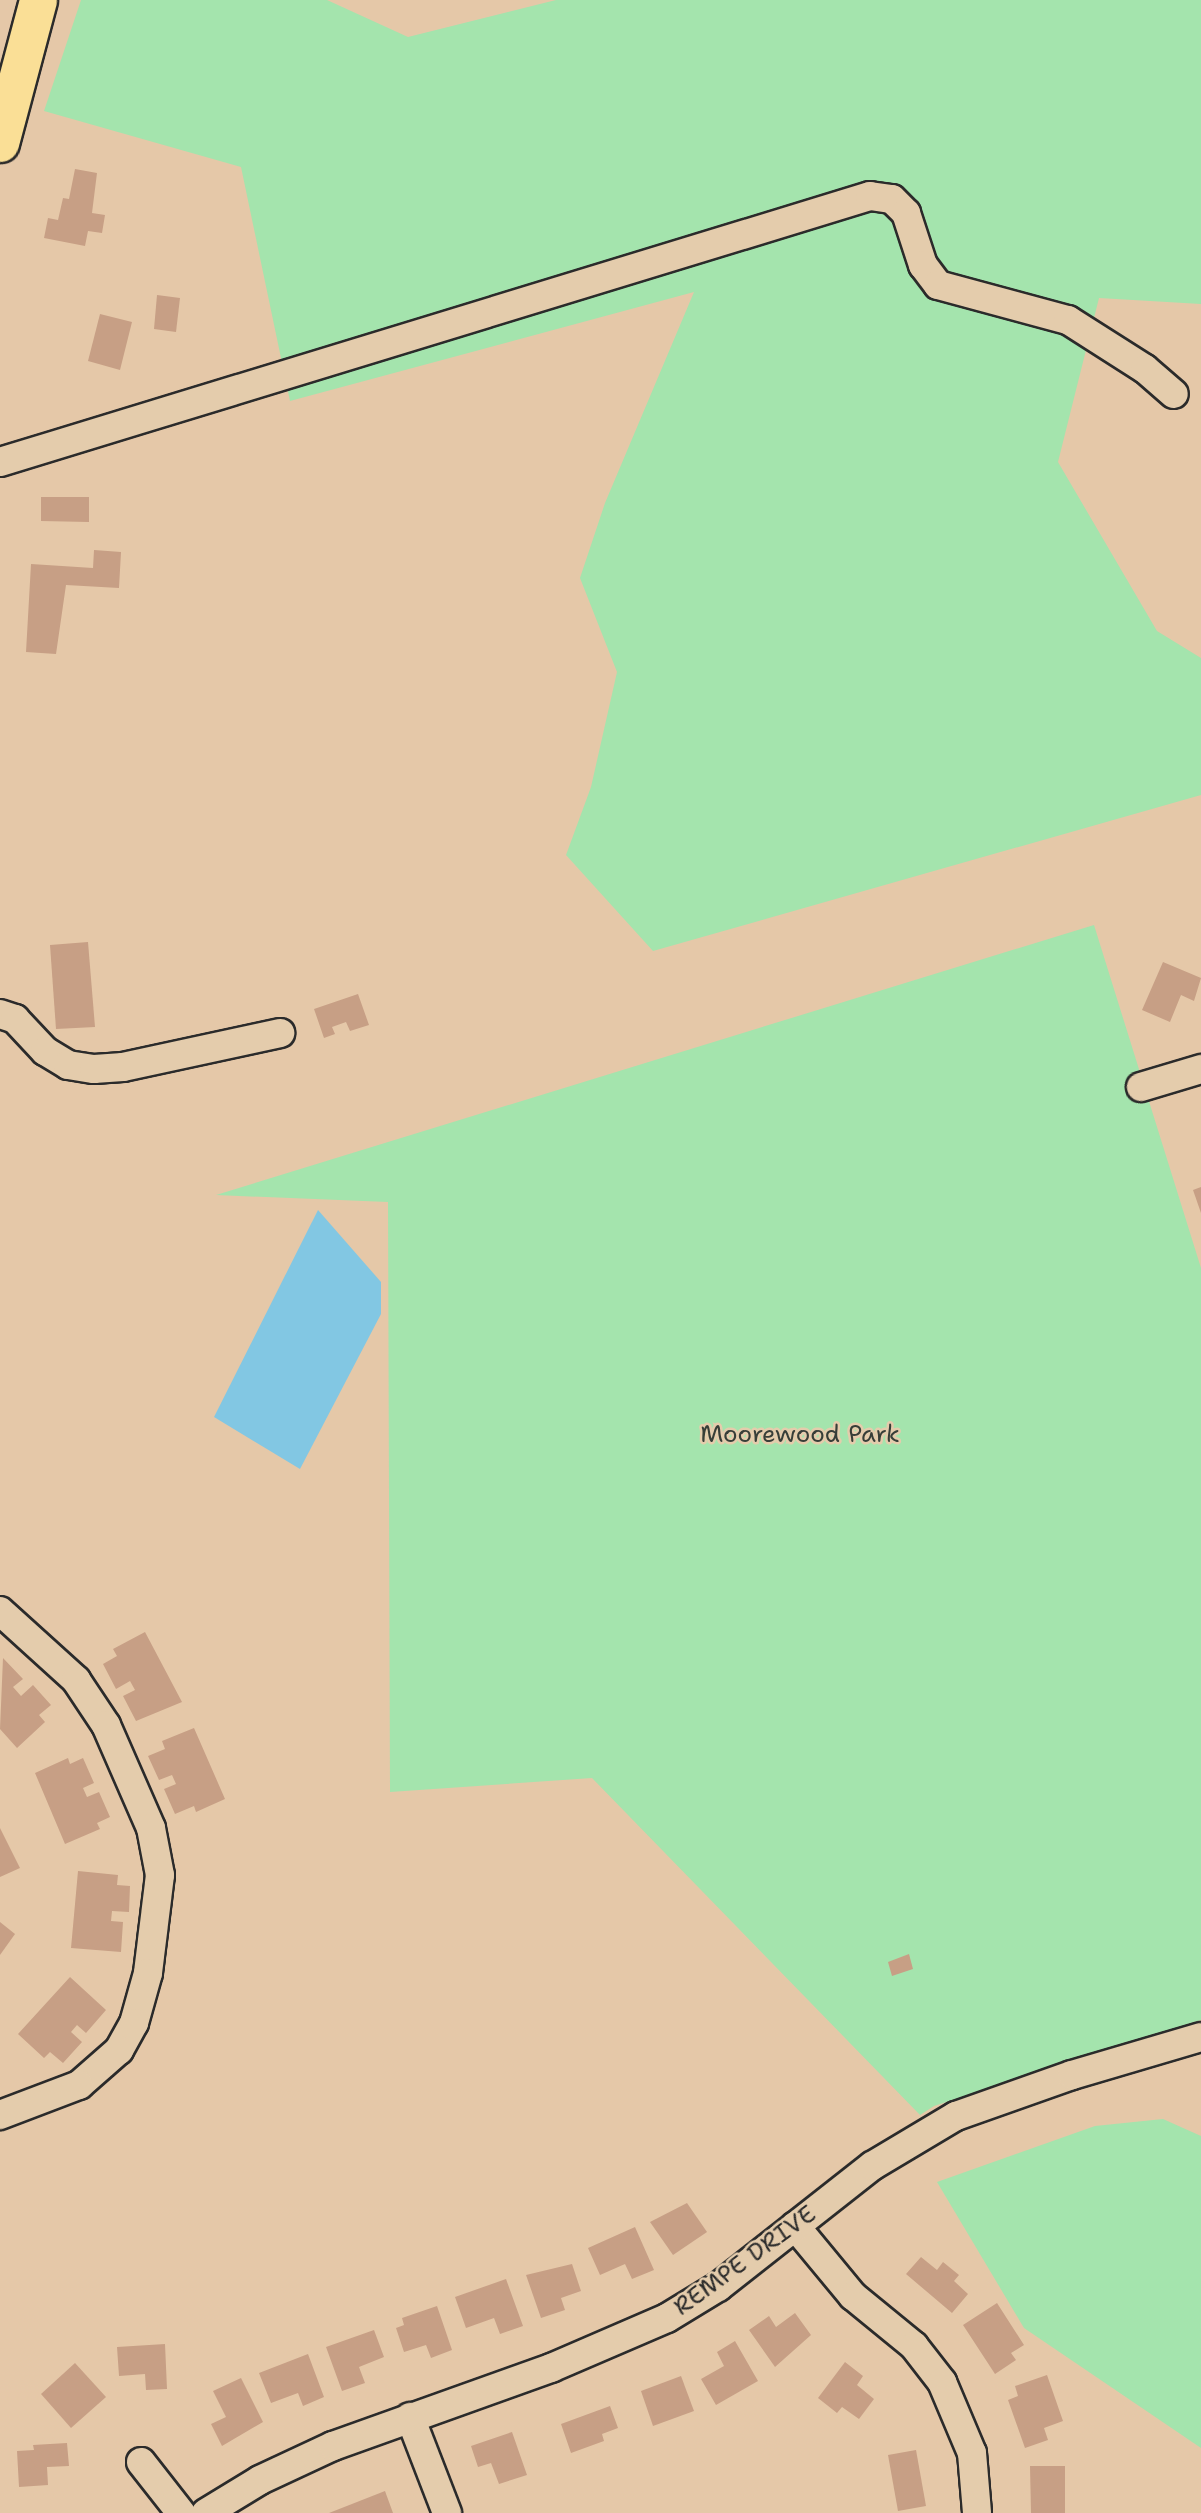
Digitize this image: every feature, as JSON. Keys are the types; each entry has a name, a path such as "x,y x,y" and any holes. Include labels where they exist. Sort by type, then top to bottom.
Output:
{"main road":[{"path":"0,143 38,0"}],"street":[{"path":"0,462 870,196 892,199 906,212 923,265 938,285 1068,320 1145,369 1174,394"},
{"path":"0,1014 15,1019 45,1051 68,1065 94,1069 123,1067 280,1032"},
{"path":"1141,1087 1201,1069"},
{"path":"0,1611 76,1680 106,1725 151,1828 160,1875 148,1973 134,2023 119,2050 79,2085 0,2115"},
{"name":"REMPE DRIVE","path":"206,2513 272,2475 410,2417 636,2334 718,2287 872,2166 956,2116 1072,2075 1201,2037"},
{"path":"795,2226 853,2296 914,2346 942,2382 972,2452 977,2513"},
{"path":"410,2417 447,2513"},
{"path":"141,2462 181,2513"}],"green space":[{"path":"81,0 327,0 408,37 556,0 1201,0 1201,304 1099,298 1058,462 1157,631 1201,658 1201,795 653,951 566,855 591,787 617,672 580,578 605,503 694,292 290,401 241,167 44,111"},
{"name":"Moorewood Park","path":"1094,925 1201,1268 1201,2020 934,2106 920,2115 592,1778 390,1792 388,1202 216,1195"},
{"path":"1163,2119 1201,2136 1201,2448 1024,2328 937,2182 1095,2126"}],"water":[{"path":"318,1210 381,1282 381,1314 300,1469 214,1417"}],"building":[{"path":"75,169 97,173 92,213 105,215 102,233 88,231 85,246 44,238 48,218 58,220 63,198 69,199"},
{"path":"157,295 180,298 176,332 154,329"},
{"path":"100,314 132,322 120,370 88,361"},
{"path":"41,497 89,497 89,522 41,521"},
{"path":"94,550 121,552 119,588 66,585 56,654 26,652 31,564 93,568"},
{"path":"88,942 95,1027 56,1029 50,945"},
{"path":"1163,962 1201,978 1194,1001 1181,995 1170,1022 1142,1010"},
{"path":"358,994 369,1025 350,1031 346,1022 332,1027 335,1034 324,1038 314,1009"},
{"path":"1201,1187 1201,1213 1193,1190"},
{"path":"145,1632 182,1702 136,1721 123,1696 135,1690 130,1681 116,1689 103,1664 117,1656 113,1649"},
{"path":"3,1658 23,1679 13,1687 21,1696 33,1685 51,1705 39,1715 45,1722 17,1748 0,1729"},
{"path":"194,1728 225,1799 196,1812 194,1806 175,1814 164,1789 176,1784 172,1775 159,1780 148,1756 165,1749 162,1741"},
{"path":"68,1758 70,1764 83,1758 94,1783 83,1788 87,1797 99,1792 110,1817 97,1823 100,1829 65,1844 35,1773"},
{"path":"0,1828 20,1868 0,1877"},
{"path":"78,1871 118,1875 117,1885 130,1886 129,1912 112,1911 111,1921 123,1922 121,1952 71,1948"},
{"path":"0,1922 15,1934 0,1955"},
{"path":"909,1954 913,1969 892,1976 888,1962"},
{"path":"70,1977 106,2010 86,2033 77,2025 71,2032 82,2042 63,2063 50,2052 44,2058 18,2034"},
{"path":"687,2203 707,2232 673,2255 650,2222"},
{"path":"635,2227 654,2270 632,2279 625,2264 600,2275 588,2248"},
{"path":"921,2257 937,2270 943,2262 959,2275 954,2281 968,2294 952,2313 906,2274"},
{"path":"572,2264 581,2291 561,2298 565,2310 541,2318 526,2275"},
{"path":"506,2279 523,2326 500,2334 494,2318 466,2328 455,2297"},
{"path":"997,2303 1024,2345 1011,2353 1016,2360 995,2374 963,2325"},
{"path":"437,2306 452,2350 431,2358 426,2345 404,2352 396,2328 404,2325 402,2318"},
{"path":"795,2313 811,2335 775,2367 749,2330 769,2316 776,2327"},
{"path":"374,2330 384,2357 359,2367 365,2383 342,2391 326,2347"},
{"path":"735,2341 758,2381 716,2405 701,2379 724,2366 717,2352"},
{"path":"165,2344 167,2389 146,2390 145,2374 119,2376 117,2347"},
{"path":"308,2354 324,2397 303,2406 298,2393 271,2403 259,2373"},
{"path":"845,2362 863,2376 857,2385 874,2399 859,2419 842,2407 837,2413 818,2398"},
{"path":"75,2363 106,2397 71,2428 41,2394"},
{"path":"1047,2375 1063,2421 1044,2428 1048,2440 1025,2448 1008,2400 1018,2396 1015,2386"},
{"path":"681,2376 694,2411 653,2426 641,2391"},
{"path":"241,2378 263,2422 222,2446 211,2424 226,2417 213,2391"},
{"path":"610,2406 618,2428 602,2434 604,2441 571,2453 561,2424"},
{"path":"512,2432 527,2475 499,2484 491,2463 478,2467 471,2446"},
{"path":"67,2443 69,2466 47,2467 48,2485 19,2487 17,2451 34,2450 33,2445"},
{"path":"916,2450 926,2506 898,2511 888,2455"},
{"path":"1030,2466 1065,2466 1065,2513 1031,2513"},
{"path":"385,2491 393,2513 329,2513"}]}
